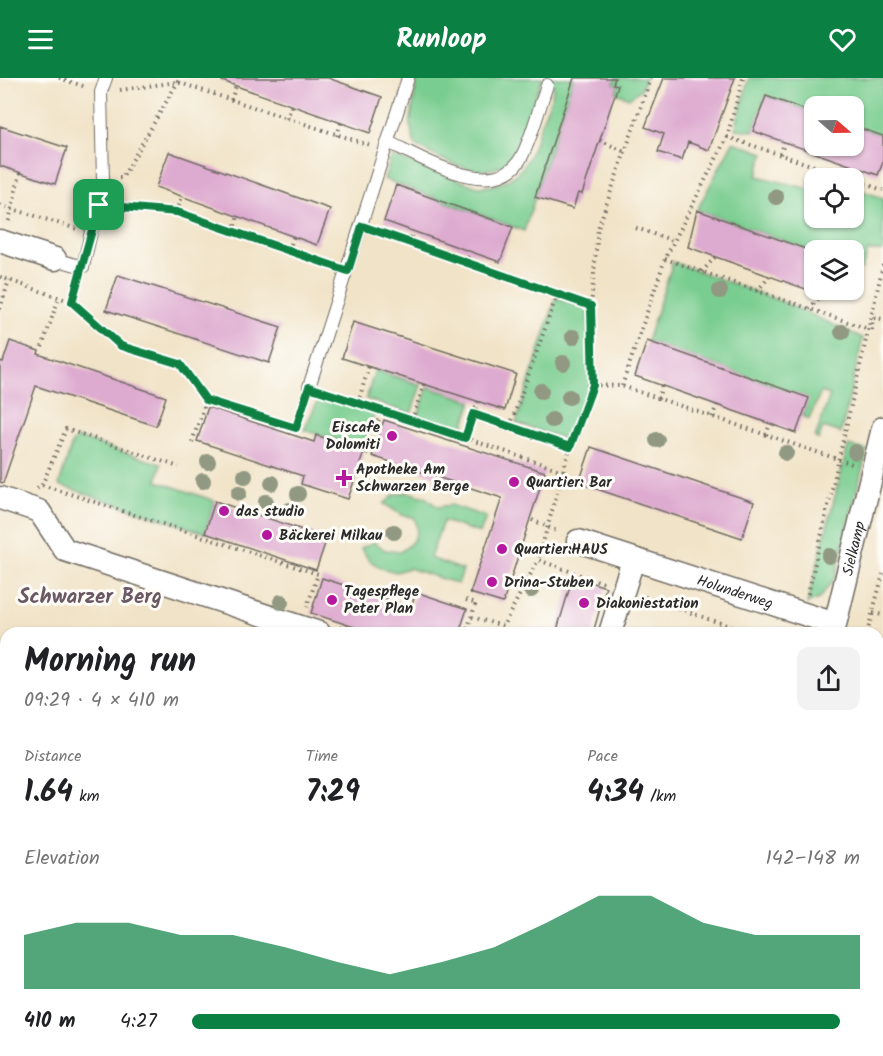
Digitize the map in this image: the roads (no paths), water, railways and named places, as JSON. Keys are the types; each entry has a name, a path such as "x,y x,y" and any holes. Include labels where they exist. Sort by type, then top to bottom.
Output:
{"street":[{"path":"1,241 55,259"},
{"name":"Sielkamp","path":"834,627 883,428"},
{"path":"0,498 39,511 65,550 301,627"},
{"name":"Holunderweg","path":"578,541 831,627"},
{"path":"612,627 633,560"}],"lane":[{"path":"55,259 83,267 103,180 101,92 106,78"},
{"path":"309,387 408,78"},
{"path":"387,146 477,179 505,173 522,158 547,85"}],"place":[{"name":"Eiscafe Dolomiti","path":"392,436"},
{"name":"Apotheke Am Schwarzen Berge","path":"344,478"},
{"name":"Quartier: Bar","path":"514,482"},
{"name":"das studio","path":"224,511"},
{"name":"Bäckerei Milkau","path":"267,535"},
{"name":"Quartier:HAUS","path":"502,549"},
{"name":"Drina-Stuben","path":"492,582"},
{"name":"Tagespflege Peter Plan","path":"332,600"},
{"name":"Diakoniestation","path":"584,603"}],"district":[{"name":"Schwarzer Berg","path":"90,596"}]}
